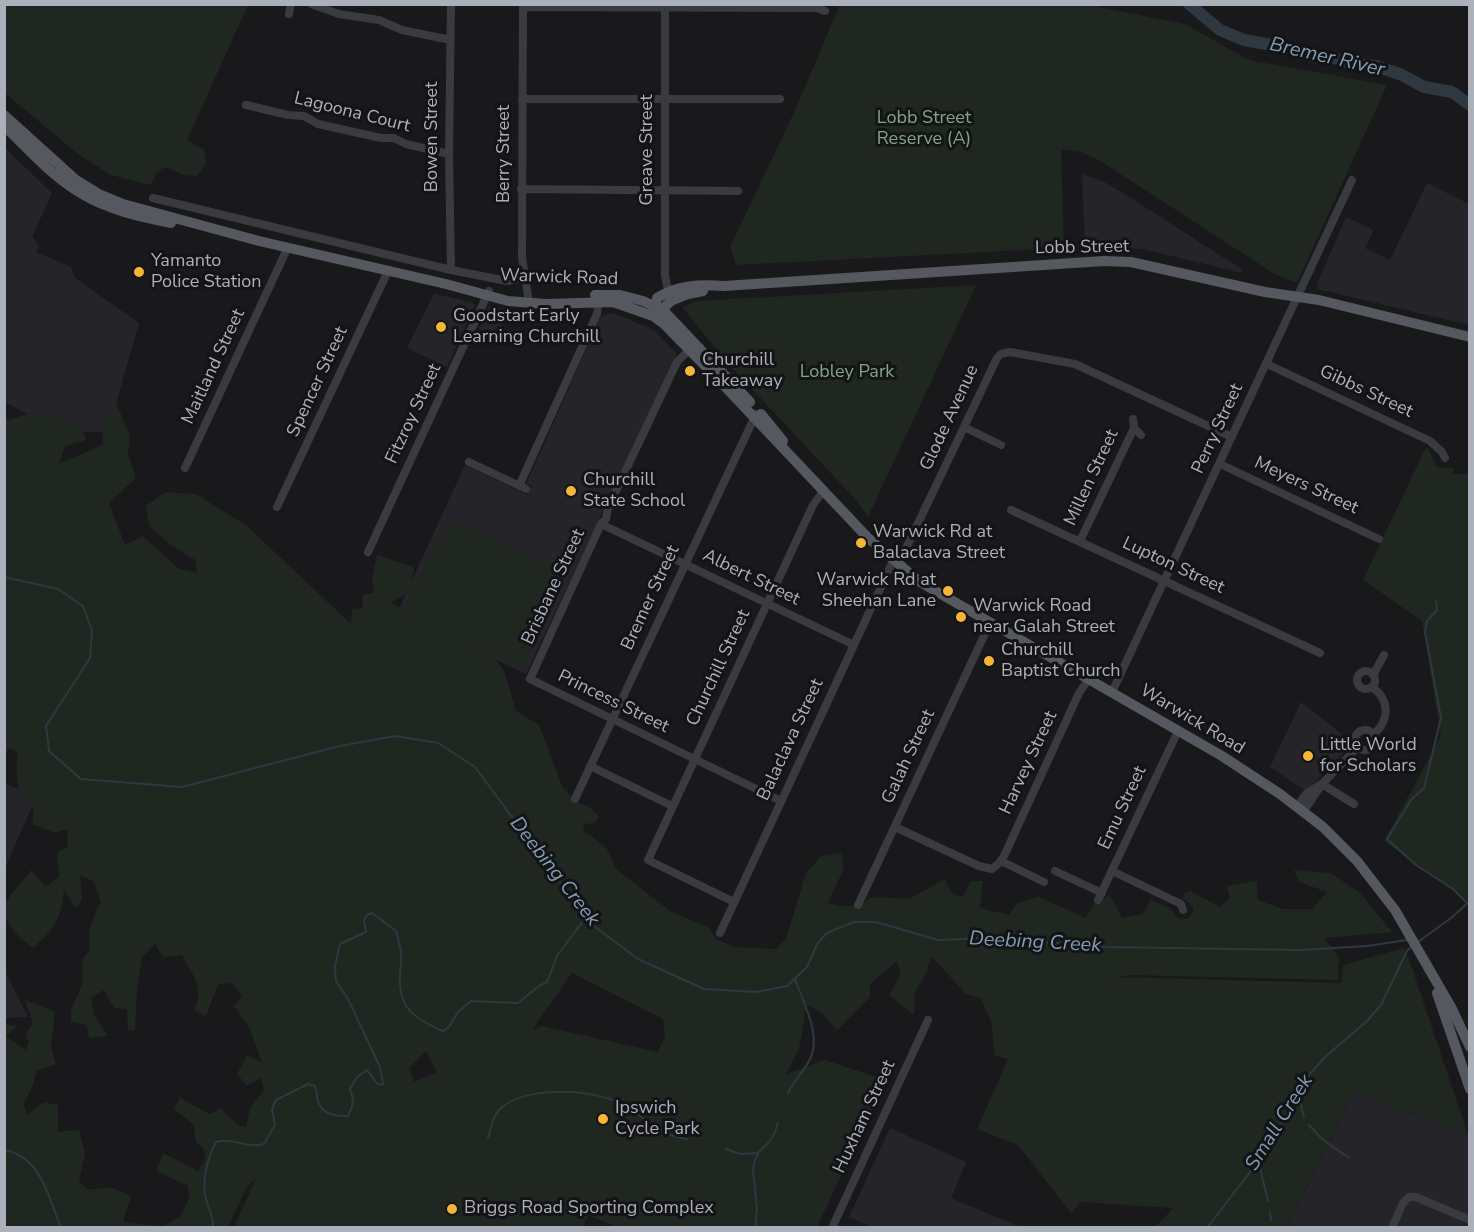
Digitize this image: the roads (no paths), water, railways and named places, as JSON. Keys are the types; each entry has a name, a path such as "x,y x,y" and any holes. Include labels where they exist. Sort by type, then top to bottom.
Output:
{"main road":[{"name":"Warwick Road","path":"4,115 76,180 99,194 138,208 259,241 488,293 529,300 599,298 657,310 756,414 868,538 920,582 1231,762 1301,809 1357,861 1395,910 1451,1007 1470,1047"},
{"name":"Warwick Road","path":"4,126 51,171 94,200 115,209 151,219 259,241"},
{"name":"Lobb Street","path":"668,291 686,286 724,286 1104,261 1131,262 1297,298 1319,300 1470,337"},
{"name":"Lobb Street","path":"657,310 688,294 724,286"},
{"path":"657,310 657,298 668,291"},
{"name":"Warwick Road","path":"657,310 664,324 756,414"},
{"name":"Warwick Road","path":"1431,972 1468,1079"}],"street":[{"path":"289,14 291,4"},
{"path":"311,4 339,14 379,20 402,30 451,39"},
{"path":"339,14 342,4"},
{"name":"Bowen Street","path":"451,4 449,154 451,270"},
{"path":"523,6 665,8 774,6 816,8 825,11"},
{"name":"Berry Street","path":"523,6 522,257 529,300"},
{"name":"Greave Street","path":"665,8 664,276 668,291"},
{"path":"522,99 780,99"},
{"name":"Lagoona Court","path":"246,105 288,115 304,116 318,124 381,138 394,138 406,144 449,154"},
{"name":"Perry Street","path":"1112,692 1352,180"},
{"path":"522,189 738,191"},
{"name":"Warwick Road","path":"153,198 451,270 507,281 525,278"},
{"name":"Maitland Street","path":"185,468 288,248"},
{"name":"Spencer Street","path":"277,507 388,271"},
{"name":"Fitzroy Street","path":"368,552 488,293"},
{"path":"469,462 523,488 597,314 599,298"},
{"name":"Brisbane Street","path":"530,679 678,362 689,350"},
{"name":"Glode Avenue","path":"896,563 1001,354 1010,352 1075,364 1232,437"},
{"name":"Gibbs Street","path":"1267,363 1430,441 1442,452 1444,458"},
{"name":"Bremer Street","path":"575,799 756,414"},
{"name":"Millen Street","path":"1080,541 1133,424 1141,435"},
{"path":"964,427 1001,445"},
{"name":"Meyers Street","path":"1220,464 1379,538"},
{"name":"Churchill Street","path":"734,902 650,862 649,856 813,505 824,490"},
{"name":"Lupton Street","path":"1011,510 1320,653"},
{"name":"Albert Street","path":"601,525 854,645"},
{"name":"Balaclava Street","path":"720,933 854,645 896,563"},
{"name":"Galah Street","path":"858,904 990,623"},
{"path":"1373,675 1384,655"},
{"path":"1368,671 1373,675 1375,681 1372,687 1363,689 1358,686 1356,680 1362,672 1368,671"},
{"name":"Princess Street","path":"530,679 781,801"},
{"name":"Harvey Street","path":"1001,861 1079,693 1089,679"},
{"path":"1372,687 1382,696 1386,706 1383,723 1373,735"},
{"path":"1369,730 1374,742 1371,747 1366,750 1358,747 1355,737 1359,731 1369,730"},
{"name":"Emu Street","path":"1054,871 1100,896 1178,731"},
{"path":"1301,809 1358,747"},
{"path":"590,766 672,806"},
{"path":"1322,784 1354,804"},
{"path":"895,827 986,869 992,869 1001,861 1044,882"},
{"path":"1112,871 1181,904 1183,910"},
{"name":"Huxham Street","path":"832,1227 928,1020"},
{"path":"1392,1227 1408,1197 1416,1197 1470,1220"}],"waterway":[{"name":"Bremer River","path":"1189,4 1220,30 1244,40 1289,48 1314,57 1331,57 1349,63 1376,66 1402,75 1424,87 1452,92 1470,105"},
{"name":"Deebing Creek","path":"4,577 58,589 83,606 92,631 90,658 46,726 49,751 81,779 182,787 340,746 395,736 438,743 475,767 591,924 638,959 704,989 756,992 787,986 807,967 817,944 827,933 854,922 876,922 938,940 990,938 1104,947 1301,950 1367,946 1407,940"},
{"path":"1436,601 1437,610 1427,621 1425,632 1441,718 1424,788 1411,800 1387,839 1416,865 1453,889 1467,903"},
{"name":"Deebing Creek","path":"1418,942 1470,901"},
{"path":"213,1228 204,1185 208,1162 216,1142 264,1144 275,1125 272,1109 276,1100 308,1084 315,1086 317,1099 326,1112 348,1116 353,1102 350,1089 357,1077 367,1070 376,1082 383,1084 380,1067 348,999 336,981 335,966 340,944 366,932 364,920 367,915 372,913 396,931 401,951 401,992 408,1008 419,1019 443,1031 449,1027 458,1012 471,1001 518,1003 547,982 557,956 586,917"},
{"name":"Small Creek","path":"1207,1228 1263,1155 1309,1075 1381,1005 1411,947"},
{"path":"788,1093 809,1061 814,1041 810,1020 795,979"},
{"path":"488,1138 495,1116 500,1109 511,1102 524,1096 540,1093 573,1092 615,1101 656,1128 687,1139"},
{"path":"1298,1094 1304,1117"},
{"path":"755,1228 757,1208 754,1163 758,1153 770,1141 778,1123"},
{"path":"1309,1125 1322,1139 1349,1158"},
{"path":"726,1149 740,1154 758,1153"},
{"path":"4,1150 27,1160 35,1169 42,1180 61,1228"},
{"path":"1261,1160 1260,1168 1268,1201"},
{"path":"1270,1212 1271,1220"}],"place":[{"name":"Yamanto Police Station","path":"139,272"},
{"name":"Goodstart Early Learning Churchill","path":"441,327"},
{"name":"Churchill Takeaway","path":"690,371"},
{"name":"Churchill State School","path":"571,491"},
{"name":"Warwick Rd at Balaclava Street","path":"861,543"},
{"name":"Warwick Rd at Sheehan Lane","path":"948,591"},
{"name":"Warwick Road near Galah Street","path":"961,617"},
{"name":"Churchill Baptist Church","path":"989,661"},
{"name":"Little World for Scholars","path":"1308,756"},
{"name":"Ipswich Cycle Park","path":"603,1119"},
{"name":"Briggs Road Sporting Complex","path":"452,1209"}],"park label":[{"name":"Lobb Street Reserve (A)","path":"924,129"},
{"name":"Lobley Park","path":"847,373"}]}
